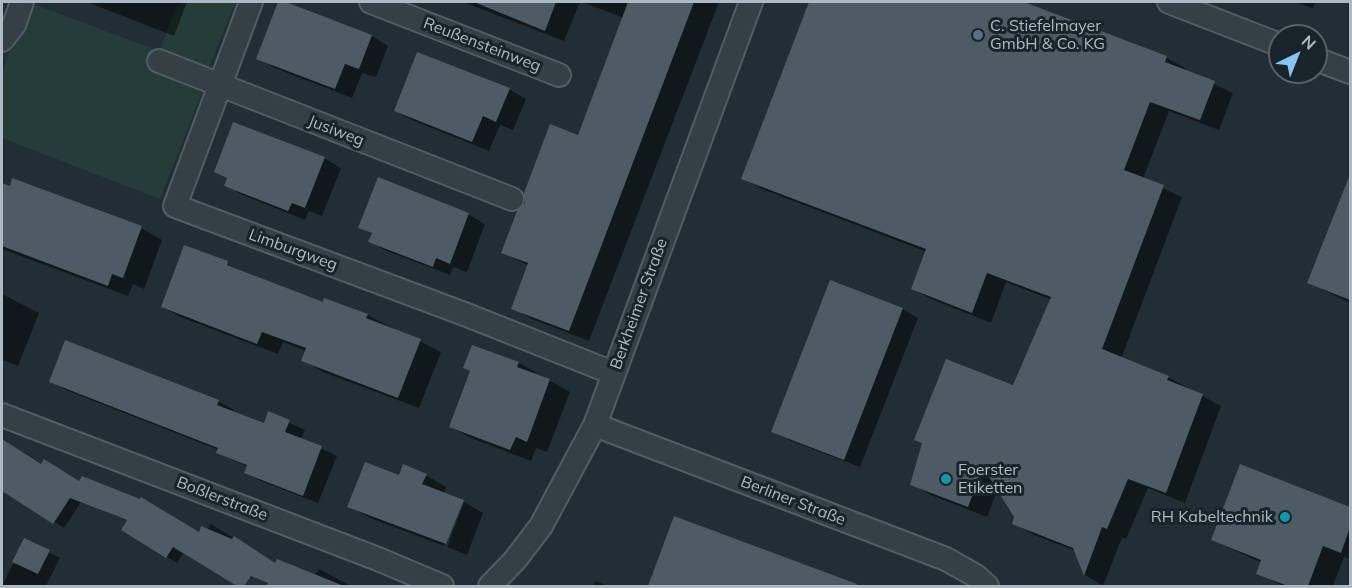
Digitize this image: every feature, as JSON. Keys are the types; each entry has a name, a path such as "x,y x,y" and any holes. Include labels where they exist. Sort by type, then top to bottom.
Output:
{"street":[{"path":"2,40 14,25 22,2"},
{"name":"Limburgweg","path":"251,2 175,206 467,315 613,374"},
{"name":"Reußensteinweg","path":"371,2 558,75"},
{"name":"Berkheimer Straße","path":"490,586 515,560 541,526 595,425 751,2"},
{"path":"1169,2 1268,40"},
{"name":"Jusiweg","path":"159,61 512,199"},
{"path":"1328,63 1350,72"},
{"name":"Boßlerstraße","path":"2,416 367,554 442,586"},
{"name":"Berliner Straße","path":"595,425 946,559 976,576 987,586"}],"green space":[{"path":"28,2 159,51 178,2 236,2 209,67 159,52 197,84 202,93 160,199 2,138 2,72"}],"building":[{"path":"278,2 286,2 372,35 359,69 345,64 335,89 256,59"},
{"path":"474,2 556,2 545,31"},
{"path":"628,2 694,2 569,331 511,309 528,263 501,253 517,211 525,203 524,193 550,124 578,135"},
{"path":"809,2 1024,2 1167,56 1165,62 1215,81 1200,120 1150,102 1124,170 1164,185 1102,349 1169,376 1167,380 1203,394 1166,493 1128,479 1107,529 1102,527 1084,576 1073,548 1012,524 1014,517 983,467 968,507 910,485 922,443 914,440 946,359 1013,385 1051,297 987,273 972,313 911,289 926,249 741,179"},
{"path":"417,52 510,88 496,122 483,116 472,142 394,111"},
{"path":"233,122 325,157 305,208 292,203 288,211 224,186 227,178 214,172"},
{"path":"378,177 469,213 450,264 436,258 433,267 368,242 372,233 358,228"},
{"path":"12,178 142,226 123,278 112,274 108,286 2,246 2,183 10,186"},
{"path":"1350,178 1350,300 1307,283"},
{"path":"184,245 228,261 227,265 323,302 324,298 368,314 366,318 421,339 398,398 301,361 306,348 262,332 257,344 161,307"},
{"path":"830,280 903,308 844,460 771,432"},
{"path":"65,340 219,400 217,405 264,423 268,411 290,420 285,432 322,446 303,496 244,473 247,465 216,453 218,448 49,382"},
{"path":"472,345 519,362 517,367 550,379 527,442 516,437 510,450 449,427 470,371 463,368"},
{"path":"2,439 41,464 44,459 79,481 82,476 140,499 141,497 199,532 201,526 232,539 234,536 275,563 277,559 344,586 266,586 268,583 251,576 244,586 237,586 173,547 166,558 121,530 127,520 70,498 53,524 2,491"},
{"path":"365,462 399,475 403,464 427,474 422,484 464,500 446,544 347,507"},
{"name":"RH Kabeltechnik","path":"1240,464 1350,507 1350,527 1341,553 1323,546 1308,586 1288,586 1256,574 1261,560 1211,540"},
{"path":"674,516 857,584 856,586 648,586"},
{"path":"24,538 50,550 38,574 12,562"}],"place":[{"name":"C. Stiefelmayer GmbH & Co. KG","path":"978,35"},
{"name":"Foerster Etiketten","path":"946,479"},
{"name":"RH Kabeltechnik","path":"1285,517"}]}
